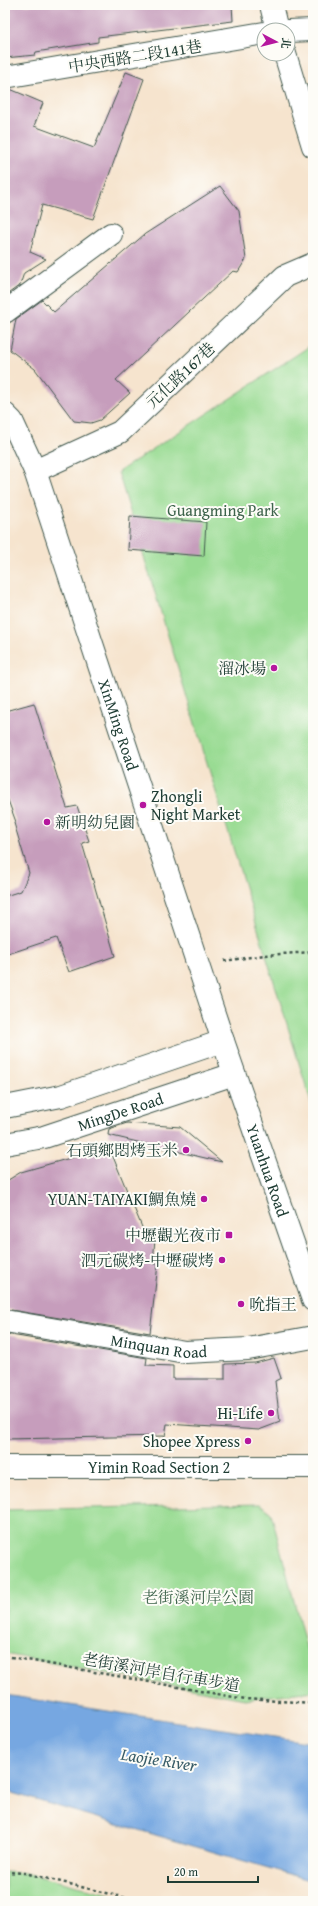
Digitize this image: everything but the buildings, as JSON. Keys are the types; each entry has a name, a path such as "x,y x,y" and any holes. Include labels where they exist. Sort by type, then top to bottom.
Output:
{"street":[{"path":"271,5 275,22"},
{"path":"296,30 313,30"},
{"name":"中央西路二段141巷","path":"5,77 256,34"},
{"path":"287,62 313,146"},
{"path":"5,312 111,234"},
{"name":"元化路167巷","path":"35,470 120,432 285,276 313,264"},
{"name":"XinMing Road","path":"5,414 12,421 35,470 223,1041"},
{"path":"5,1107 61,1096 223,1041"},
{"name":"Yuanhua Road","path":"223,1041 313,1300"},
{"name":"MingDe Road","path":"5,1144 44,1137 234,1074"},
{"name":"Minquan Road","path":"5,1321 184,1352 248,1349 313,1337"},
{"name":"Yimin Road Section 2","path":"5,1468 313,1467"}],"path":[{"path":"198,965 264,955 313,952"},
{"name":"老街溪河岸自行車步道","path":"5,1656 246,1700 313,1703"},
{"path":"5,1872 25,1873 138,1901"}],"green space":[{"name":"Guangming Park","path":"313,344 313,1109 118,472"},
{"name":"老街溪河岸公園","path":"260,1504 271,1513 310,1662 313,1675 313,1691 245,1699 5,1654 5,1510"},
{"path":"5,1872 25,1873 138,1901 5,1901"}],"water":[{"name":"Laojie River","path":"5,1695 313,1743 313,1881 5,1791"}],"place":[{"name":"溜冰場","path":"274,668"},
{"name":"Zhongli Night Market","path":"143,805"},
{"name":"新明幼兒園","path":"47,822"},
{"name":"石頭鄉悶烤玉米","path":"186,1150"},
{"name":"YUAN-TAIYAKI鯛魚燒","path":"204,1199"},
{"name":"中壢觀光夜市","path":"229,1235"},
{"name":"泗元碳烤-中壢碳烤","path":"222,1260"},
{"name":"吮指王","path":"241,1304"},
{"name":"Hi-Life","path":"271,1413"},
{"name":"Shopee Xpress","path":"248,1441"}]}
